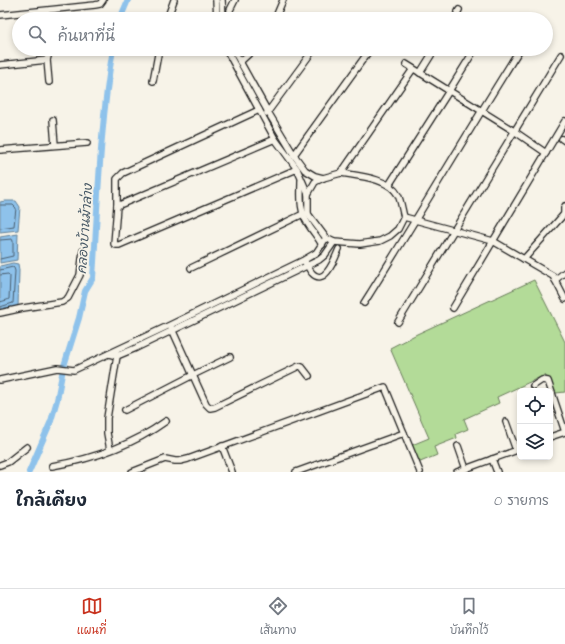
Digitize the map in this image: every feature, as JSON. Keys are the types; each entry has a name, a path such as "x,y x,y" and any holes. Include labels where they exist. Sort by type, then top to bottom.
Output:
{"street":[{"path":"34,12 95,5 100,4 103,0"},
{"path":"170,12 174,0"},
{"path":"216,0 217,12"},
{"path":"222,0 223,12"},
{"path":"230,10 235,0"},
{"path":"278,12 283,0"},
{"path":"0,15 12,14"},
{"path":"398,322 561,55"},
{"path":"48,56 47,60 49,82"},
{"path":"153,81 158,56"},
{"path":"230,56 275,139 297,169 308,194"},
{"path":"237,56 294,155 305,170 315,176 323,178"},
{"path":"240,62 246,56"},
{"path":"263,117 309,56"},
{"path":"294,155 365,56"},
{"path":"420,73 431,56"},
{"path":"389,185 471,56"},
{"path":"364,303 516,56"},
{"path":"0,65 47,60"},
{"path":"406,64 546,152"},
{"path":"341,173 413,69"},
{"path":"259,110 123,173 117,179 117,206 114,244 116,246 119,245 297,169"},
{"path":"53,120 55,145"},
{"path":"453,308 565,121"},
{"path":"117,206 275,139"},
{"path":"0,150 87,143"},
{"path":"341,173 367,177 389,185 398,196 404,217 398,229 390,236 380,241 360,244 334,242 326,238 305,214 308,194 315,182 323,178 341,173"},
{"path":"301,180 301,202 307,223 322,244"},
{"path":"524,259 565,213 565,206"},
{"path":"191,268 305,214"},
{"path":"404,217 492,241 553,276 565,299"},
{"path":"306,263 316,253 326,238"},
{"path":"0,380 57,368 74,370 108,354 136,348 171,328 325,255 334,242"},
{"path":"306,263 310,271 315,276 324,276 339,249"},
{"path":"0,313 62,302 68,298 80,275 83,251"},
{"path":"555,280 565,272"},
{"path":"110,450 107,433 107,418 116,353 133,342 171,328"},
{"path":"171,328 206,404 210,408 216,407 299,366 302,367 309,376"},
{"path":"133,342 136,348"},
{"path":"125,410 230,357"},
{"path":"533,386 542,380 548,381 565,432 553,436"},
{"path":"132,472 144,470 166,459 180,461 385,387 420,472"},
{"path":"52,466 75,462 110,450 134,440 166,421"},
{"path":"506,422 517,447"},
{"path":"296,472 404,433"},
{"path":"222,446 232,472"},
{"path":"458,446 466,469"},
{"path":"0,465 8,462 27,447"},
{"path":"457,472 517,449"},
{"path":"492,459 497,472"}],"green space":[{"path":"534,280 565,342 565,392 556,393 545,375 497,397 499,403 464,419 468,429 456,434 457,438 434,447 437,455 418,463 412,445 429,438 390,348"}],"water":[{"path":"16,201 20,207 18,230 0,232 0,202"},
{"path":"18,234 17,260 0,263 0,237"},
{"path":"13,263 18,264 19,270 18,307 0,311 0,266"}],"waterway":[{"name":"คลองบ้านม้าล่าง","path":"123,12 128,0"},
{"name":"คลองบ้านม้าล่าง","path":"29,472 51,421 63,369 79,318 85,291 93,278 102,134 112,56"}]}
